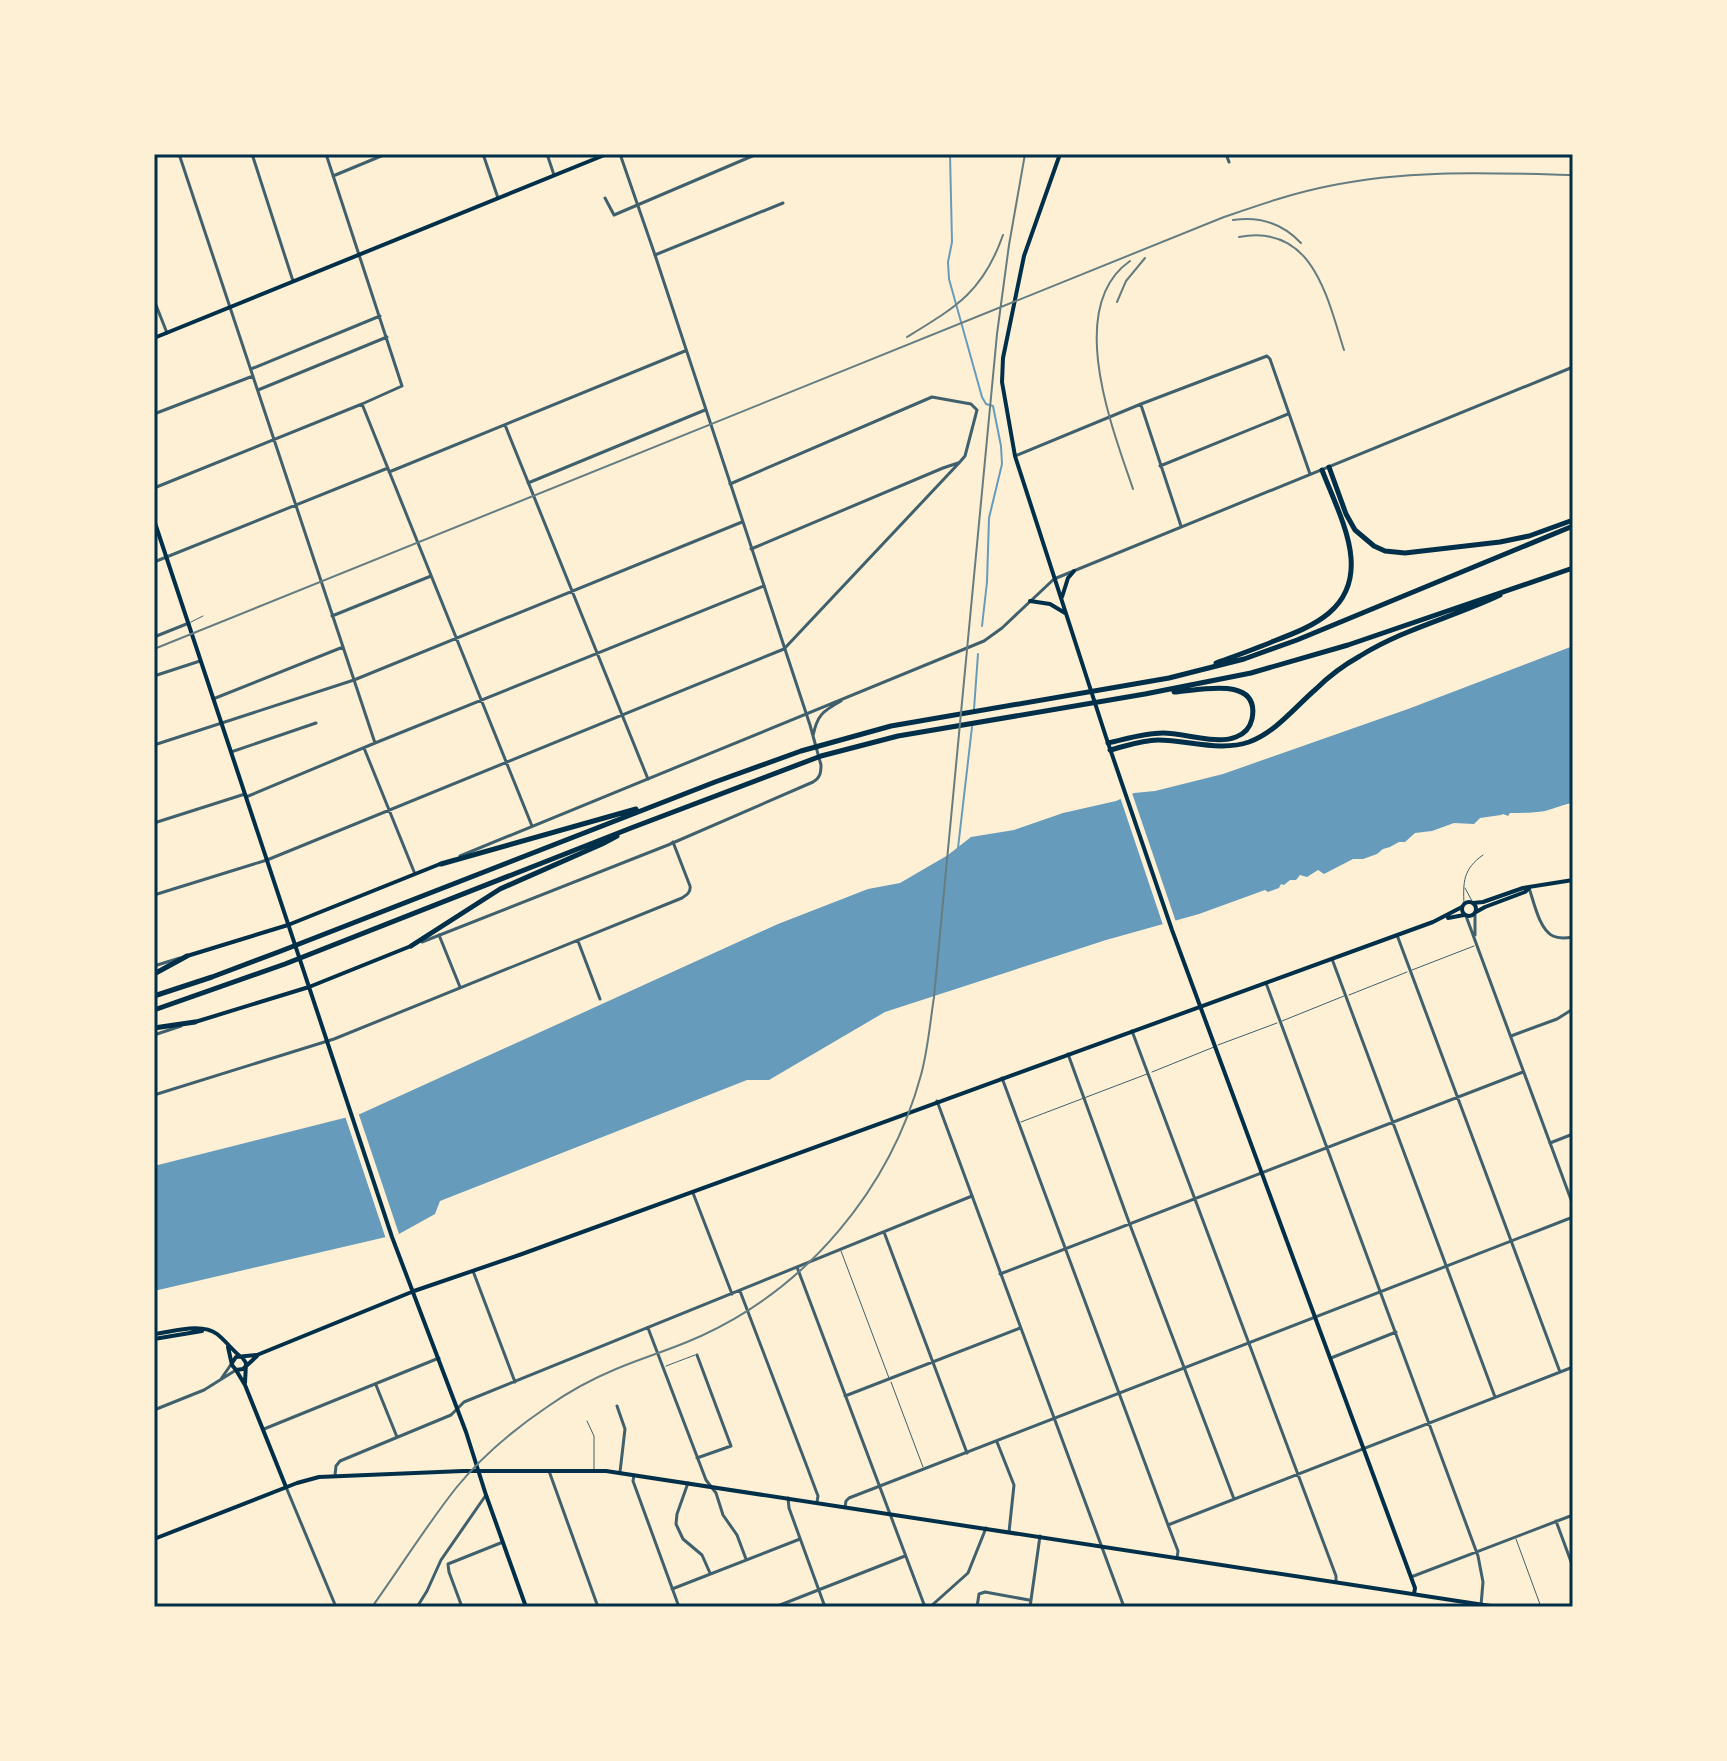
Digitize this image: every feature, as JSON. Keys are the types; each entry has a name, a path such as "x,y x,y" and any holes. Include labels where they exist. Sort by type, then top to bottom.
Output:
{"highway":[{"path":"1329,467 1355,530 1385,551 1405,553 1500,542 1529,536 1573,520"},
{"path":"1186,674 1311,626 1329,614 1343,597 1350,578 1351,557 1346,534 1322,470"},
{"path":"154,996 309,941 667,800 801,751 891,726 1108,690 1244,659 1573,526"},
{"path":"154,1010 285,964 631,828 836,752 898,736 1233,678 1310,657 1573,568"},
{"path":"1109,746 1149,740 1220,746 1251,741 1267,732 1332,674 1362,654 1525,584"},
{"path":"1109,746 1148,734 1165,733 1226,740 1245,732 1252,719 1247,698 1231,688 1145,694"},
{"path":"441,864 667,800"},
{"path":"411,946 500,889 631,828"},
{"path":"154,974 187,956"},
{"path":"154,1028 195,1022"}],"main road":[{"path":"154,338 607,154"},
{"path":"1060,154 1024,256 1003,358 1002,382 1015,456 1172,930 1364,1448 1415,1588 1414,1594"},
{"path":"154,520 392,1237 458,1408 526,1607"},
{"path":"1061,599 1068,578 1074,571"},
{"path":"1030,601 1050,604 1066,614"},
{"path":"187,956 288,925 441,864"},
{"path":"1441,918 1470,917 1491,902 1523,888 1573,880"},
{"path":"232,1363 235,1357 258,1354 414,1291 1397,935 1463,906 1491,902"},
{"path":"1473,903 1476,913"},
{"path":"1463,906 1465,915"},
{"path":"195,1022 309,987 411,946"},
{"path":"154,1337 197,1328 216,1333 245,1360 245,1385"},
{"path":"227,1345 232,1367 245,1385 286,1487"},
{"path":"236,1370 242,1370 258,1354"},
{"path":"154,1539 314,1478 594,1470 1497,1607"}],"street":[{"path":"179,154 375,743"},
{"path":"252,154 293,281"},
{"path":"154,488 402,386 326,154"},
{"path":"333,176 386,154"},
{"path":"483,154 498,198"},
{"path":"547,154 554,175"},
{"path":"411,946 673,842 813,782 820,776 821,765 806,714 620,154"},
{"path":"605,198 614,215 757,154"},
{"path":"1226,154 1229,162"},
{"path":"655,255 783,203"},
{"path":"154,300 167,333"},
{"path":"251,369 380,316"},
{"path":"258,390 387,337"},
{"path":"154,562 686,351"},
{"path":"1015,456 1267,356 1310,474"},
{"path":"441,864 984,641 1054,579 1573,367"},
{"path":"154,414 253,376"},
{"path":"154,895 267,860 784,649 965,456 977,410 971,404 941,397 928,399 730,484"},
{"path":"362,404 532,826"},
{"path":"1141,404 1181,526"},
{"path":"528,483 705,410"},
{"path":"1160,466 1288,414"},
{"path":"505,425 648,779"},
{"path":"751,549 959,463"},
{"path":"154,745 354,680 742,522"},
{"path":"332,616 431,576"},
{"path":"154,823 245,796 764,586"},
{"path":"154,637 189,623"},
{"path":"213,699 343,647"},
{"path":"154,676 200,661"},
{"path":"813,737 820,715 852,695"},
{"path":"231,752 316,723"},
{"path":"364,748 415,875"},
{"path":"154,1095 327,1041 682,898 691,890 673,842"},
{"path":"1529,888 1549,933 1558,938 1573,937"},
{"path":"1475,938 1476,913"},
{"path":"1465,915 1573,1205"},
{"path":"439,935 460,988"},
{"path":"1397,935 1560,1372"},
{"path":"578,941 600,999"},
{"path":"154,966 187,956"},
{"path":"1331,958 1495,1397"},
{"path":"1266,982 1477,1552 1483,1582 1481,1605"},
{"path":"1511,1036 1557,1019 1573,1009"},
{"path":"154,1035 195,1022"},
{"path":"1132,1031 1299,1474 1336,1582"},
{"path":"1068,1054 1234,1499"},
{"path":"1000,1274 1524,1071"},
{"path":"1002,1078 1178,1551 1177,1558"},
{"path":"937,1101 1124,1607"},
{"path":"1550,1143 1573,1134"},
{"path":"692,1191 732,1294"},
{"path":"335,1475 340,1461 451,1415 464,1402 972,1196"},
{"path":"845,1507 849,1498 1573,1217"},
{"path":"884,1232 967,1453"},
{"path":"797,1267 927,1607 968,1573 986,1528"},
{"path":"473,1271 515,1382"},
{"path":"740,1291 818,1496 817,1502"},
{"path":"648,1328 706,1480 716,1493 723,1515 740,1541 746,1559"},
{"path":"845,1396 1020,1328"},
{"path":"1331,1358 1396,1332"},
{"path":"697,1355 731,1446 697,1458"},
{"path":"263,1430 439,1358"},
{"path":"221,1379 232,1363"},
{"path":"1168,1525 1573,1367"},
{"path":"154,1410 202,1391 236,1370"},
{"path":"375,1384 397,1437"},
{"path":"617,1406 625,1429 620,1473"},
{"path":"997,1442 1014,1485 1009,1532"},
{"path":"549,1471 598,1607"},
{"path":"634,1475 633,1481 679,1607"},
{"path":"688,1483 676,1524 683,1539 702,1555 711,1574"},
{"path":"286,1487 336,1607"},
{"path":"417,1607 441,1560 486,1495"},
{"path":"788,1498 825,1607"},
{"path":"1411,1577 1573,1515"},
{"path":"1556,1521 1573,1567"},
{"path":"1030,1607 1040,1536"},
{"path":"672,1589 800,1539"},
{"path":"462,1607 448,1564 503,1542"},
{"path":"775,1607 906,1556"},
{"path":"977,1607 979,1594 985,1592 1030,1600"}],"lane":[{"path":"189,623 203,616"},
{"path":"1463,906 1463,886 1468,869 1483,855"},
{"path":"1463,886 1473,903"},
{"path":"1018,1123 1478,945"},
{"path":"840,1249 924,1470"},
{"path":"664,1367 697,1355"},
{"path":"587,1421 594,1436 594,1470"},
{"path":"1515,1537 1541,1607"}],"water":[{"path":"1573,646 1573,803 1545,811 1503,814 1480,818 1474,824 1454,823 1415,833 1405,842 1363,859 1353,859 1324,874 1318,870 1307,877 1300,875 1296,880 1268,892 1265,890 1199,914 1106,940 885,1012 769,1080 747,1080 440,1201 435,1214 399,1234 154,1291 154,1166 360,1114 778,924 868,889 900,883 948,855 971,837 1014,830 1134,793 1155,791 1223,774 1408,709"}],"pier":[{"path":"1132,793 1177,925 1164,928 1120,797"},
{"path":"358,1112 399,1234 386,1239 345,1116"}],"waterway":[{"path":"950,154 952,242 949,279 982,397 986,404 993,406 1001,446 1002,464 989,518 982,626"},
{"path":"974,709 978,654"},
{"path":"958,848 972,727"}],"railway":[{"path":"372,1607 456,1488 510,1434 589,1381 690,1341 740,1315 776,1291 809,1262 840,1230 866,1195 889,1157 907,1117 921,1075 934,997 997,334 1025,154"},
{"path":"154,649 1250,208 1316,189 1389,177 1451,173 1573,175"},
{"path":"1233,220 1270,222 1301,243"},
{"path":"907,337 966,296 986,271 1003,235"},
{"path":"1239,237 1264,236 1284,241 1300,253 1323,287 1344,350"},
{"path":"1117,302 1126,281 1145,258"},
{"path":"1130,261 1110,282 1100,308 1097,338 1099,370 1106,403 1133,489"}]}
